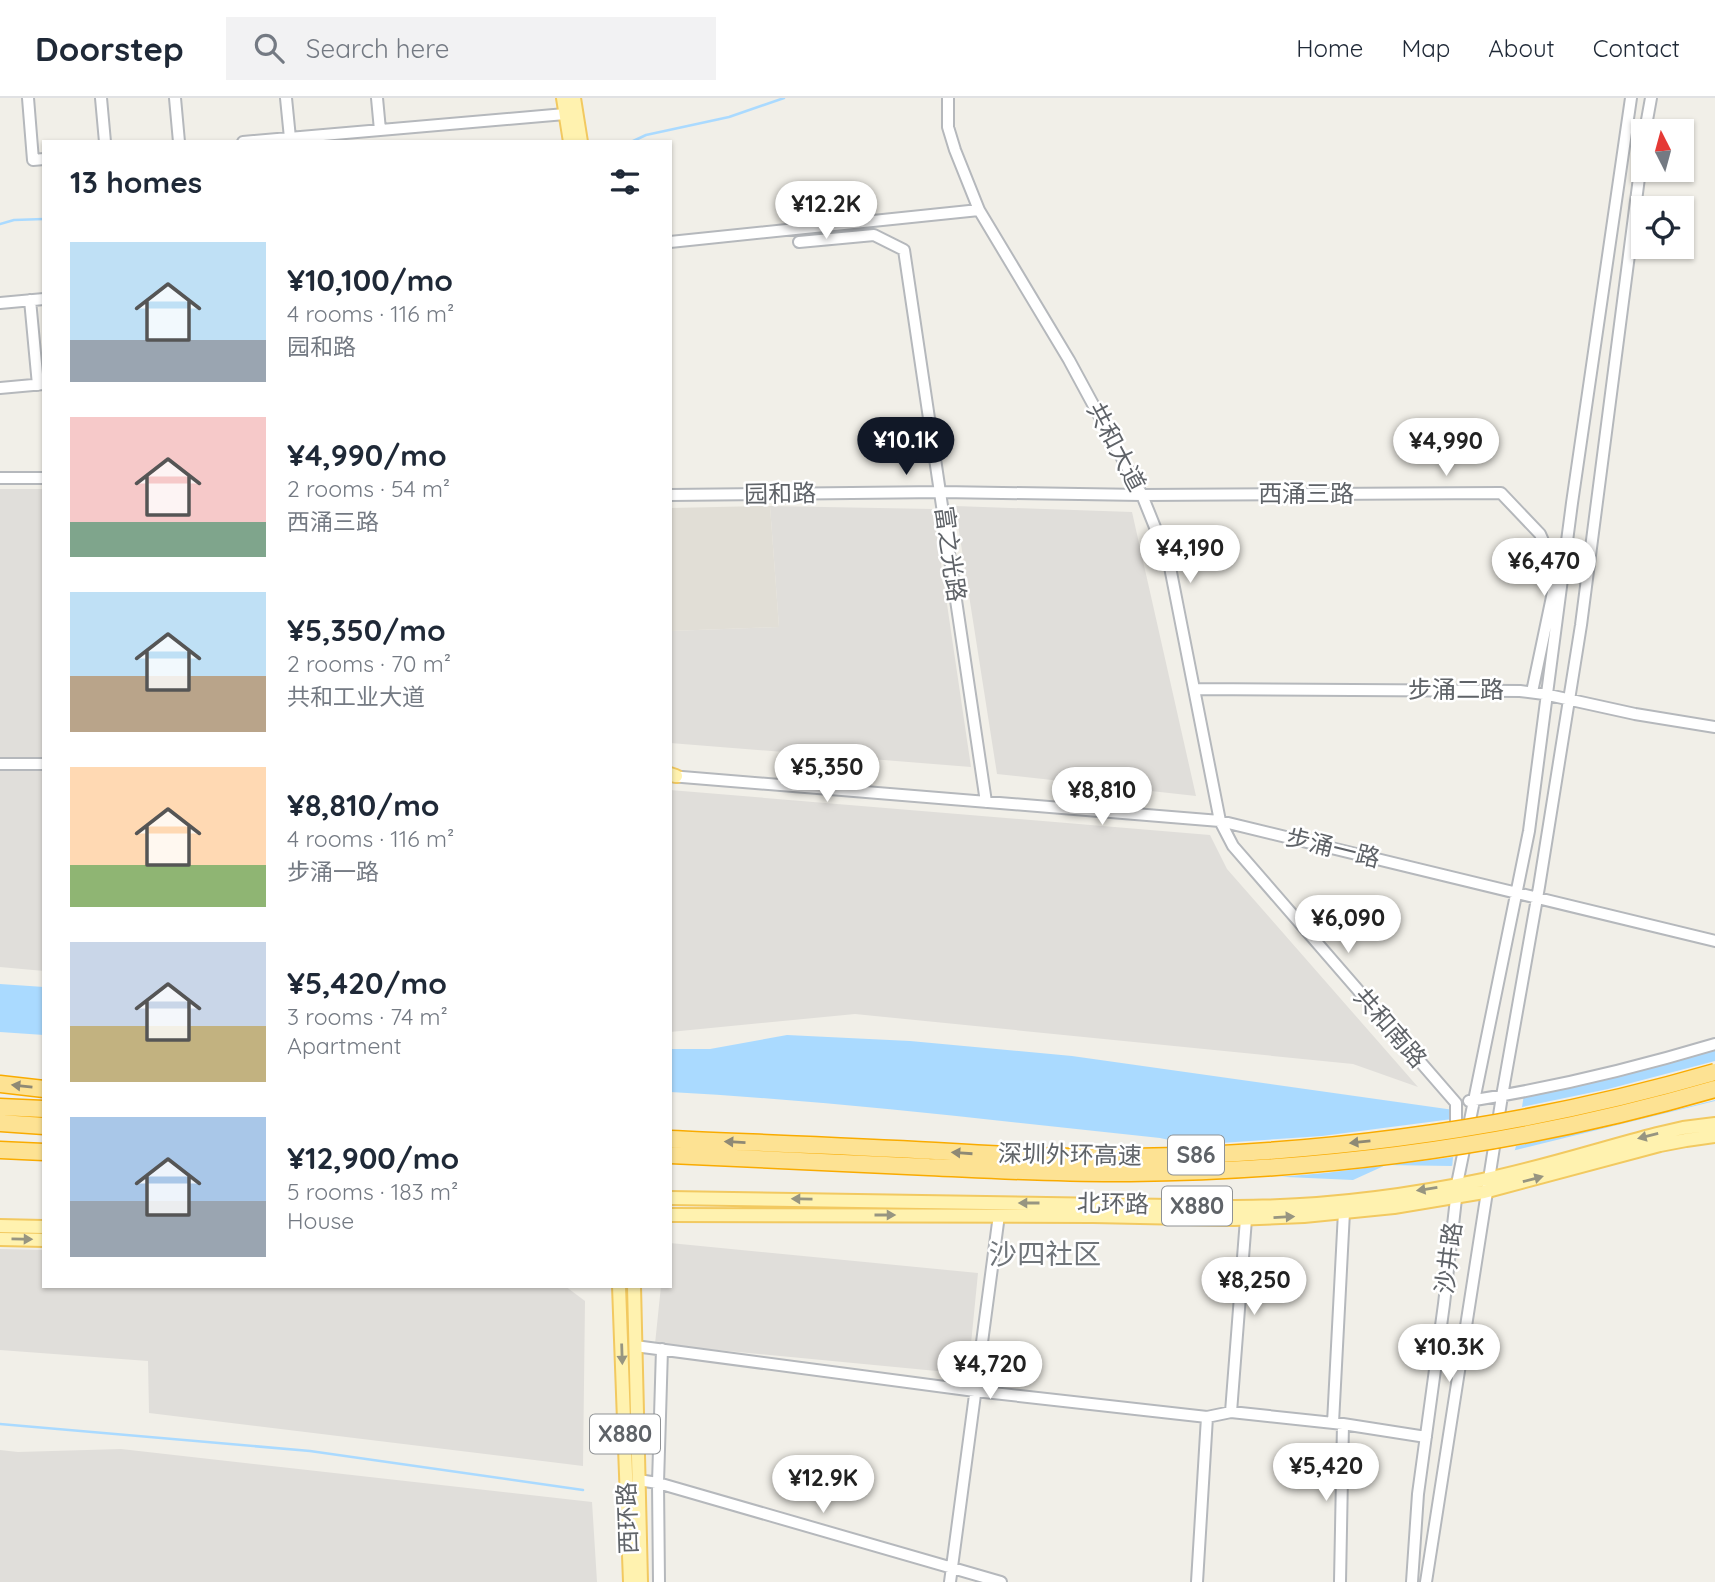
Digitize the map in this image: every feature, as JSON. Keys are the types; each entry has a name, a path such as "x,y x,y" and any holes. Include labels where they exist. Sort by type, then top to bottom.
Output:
{"highway":[{"name":"深圳外环高速","path":"672,1139 1032,1156 1226,1154 1359,1143 1467,1127 1563,1110 1715,1072"},
{"path":"0,1084 42,1089"},
{"name":"深圳外环高速","path":"672,1155 1044,1173 1239,1169 1373,1157 1470,1143 1614,1115 1715,1089"},
{"path":"0,1107 42,1109"},
{"path":"0,1124 42,1126"},
{"path":"0,1150 42,1152"}],"main road":[{"path":"563,98 569,140"},
{"path":"574,98 581,140"},
{"name":"北环路","path":"1489,1179 1657,1133 1715,1124"},
{"name":"北环路","path":"672,1198 1257,1207 1392,1195 1458,1185 1715,1136"},
{"name":"北环路","path":"673,1216 999,1215 1246,1219 1344,1212 1458,1185"},
{"path":"672,1192 698,1198"},
{"path":"0,1226 42,1227"},
{"path":"0,1239 42,1240"},
{"name":"西环路","path":"620,1288 630,1582"},
{"name":"西环路","path":"634,1288 641,1582"}],"street":[{"path":"28,98 33,160 42,159"},
{"path":"101,98 105,140"},
{"path":"175,98 179,140"},
{"path":"286,98 290,138"},
{"path":"377,98 380,130"},
{"name":"共和大道","path":"948,98 948,127 979,210 1069,360 1142,495 1169,562 1220,821"},
{"path":"1458,1185 1529,831 1631,98"},
{"path":"1647,119 1651,98"},
{"path":"266,140 565,114"},
{"path":"1426,1582 1502,1096 1581,625 1638,182"},
{"path":"672,242 979,210"},
{"name":"富之光路","path":"799,242 874,234 904,250 986,802"},
{"path":"0,303 42,299"},
{"path":"0,388 41,384 30,300"},
{"path":"0,478 42,478"},
{"name":"园和路","path":"672,495 942,492 1142,495"},
{"name":"西涌三路","path":"1142,495 1501,493 1540,534 1557,573 1532,692"},
{"name":"步涌二路","path":"1194,689 1532,692 1635,714 1715,727"},
{"path":"0,764 42,764"},
{"name":"步涌一路","path":"672,775 1220,821 1715,941"},
{"name":"共和南路","path":"1220,821 1233,846 1456,1103"},
{"path":"1458,1185 1456,1103 1524,1093 1715,1044"},
{"name":"沙井路","path":"1412,1582 1418,1494 1458,1185"},
{"path":"1340,1582 1338,1424 1344,1212"},
{"path":"950,1582 999,1215"},
{"path":"1231,1412 1246,1219"},
{"path":"635,1346 975,1391 1207,1417 1231,1412 1426,1437"},
{"path":"659,1582 658,1483 662,1349"},
{"path":"1197,1582 1207,1417"},
{"path":"638,1480 658,1483 1002,1582"}],"shaded area":[{"path":"0,489 42,489 42,971 0,967"},
{"path":"770,506 933,509 971,767 672,743 672,631 779,627"},
{"path":"770,506 779,627 672,631 672,508"},
{"path":"955,506 1132,512 1196,796 997,774"},
{"path":"672,790 1210,835 1227,869 1418,1087 1353,1064 855,1014 672,1032"},
{"path":"672,1243 978,1273 968,1374 655,1344 661,1288 672,1288"},
{"path":"0,1249 42,1250 42,1288 568,1288 585,1301 583,1466 149,1413 148,1361 0,1350"},
{"path":"121,1449 592,1502 597,1582 0,1582 0,1450 18,1452"}],"water":[{"path":"0,984 42,987 42,1035 0,1032"},
{"path":"787,1035 910,1041 1072,1056 1461,1111 1621,1075 1715,1049 1715,1101 1451,1166 1386,1165 1353,1180 1242,1175 1183,1143 1160,1138 854,1106 672,1092 672,1049 710,1049"}],"pier":[{"path":"1715,1061 1715,1100 1516,1146 1514,1153 1452,1169 1453,1157 1325,1173 1241,1178 1178,1146 1322,1136 1460,1118 1462,1107 1524,1094 1522,1107 1608,1089"}],"waterway":[{"path":"635,140 646,135 729,117 784,98"},
{"path":"0,224 14,220 42,219"},
{"path":"0,1424 310,1451 583,1490"}],"district":[{"name":"沙四社区","path":"1045,1254"}]}
